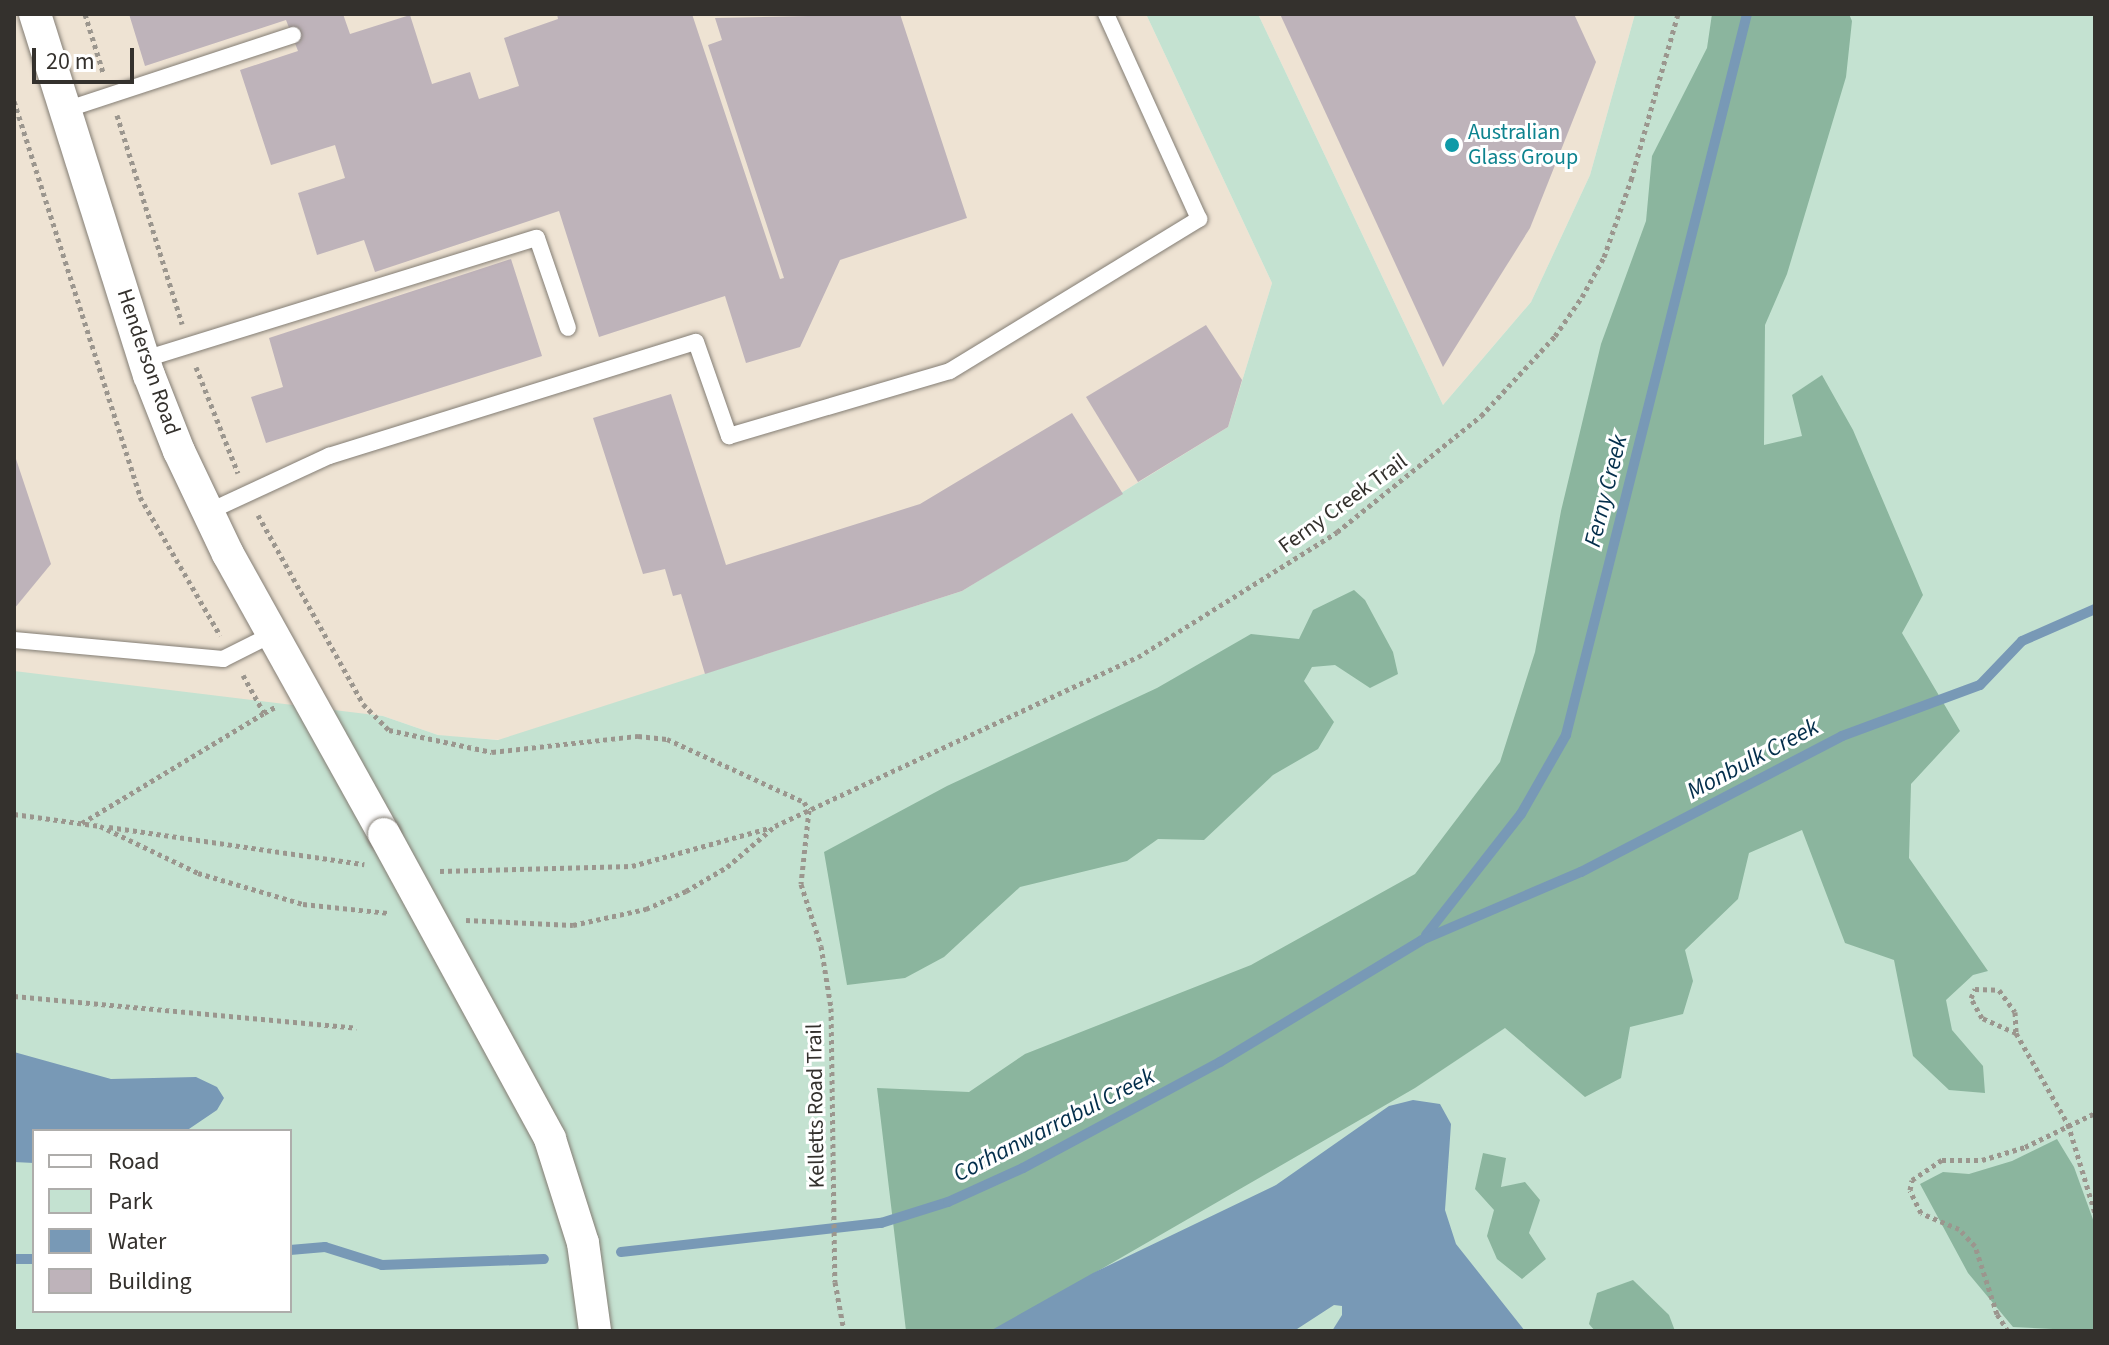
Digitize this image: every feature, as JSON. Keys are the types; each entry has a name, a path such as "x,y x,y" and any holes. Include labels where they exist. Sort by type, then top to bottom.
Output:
{"street":[{"name":"Henderson Road","path":"35,14 145,359 206,513 273,634 294,697 550,1139 577,1218 595,1331"}],"lane":[{"path":"206,513 329,456 696,342 729,436 950,371 1199,219 1106,14"},
{"path":"65,110 293,35"},
{"path":"145,359 537,238 568,328"},
{"path":"14,640 223,659 273,634"}],"path":[{"name":"Ferny Creek Trail","path":"809,810 1138,657 1337,532 1481,416 1555,336 1604,257 1678,14"},
{"path":"14,101 140,497 264,713"},
{"path":"344,671 363,704 389,730 492,752 638,736 667,739 798,797 809,810"},
{"path":"81,823 294,697"},
{"name":"Kelletts Road Trail","path":"809,810 801,884 821,946 831,1008 835,1282 844,1331"},
{"path":"100,826 373,865"},
{"path":"435,871 632,866 775,826"},
{"path":"2016,1033 1982,1018 1971,998 1975,989 1987,987 2007,998 2015,1012 2016,1033 2068,1124 2095,1213"},
{"path":"14,996 357,1028"},
{"path":"2008,1331 1997,1314 1975,1246 1959,1229 1921,1213 1910,1190 1912,1180 1934,1163 1982,1160 2050,1137 2068,1124 2095,1113"}],"shaded area":[{"path":"14,14 1146,14 1272,283 1228,427 962,591 501,740 441,736 383,716 251,705 14,673"},
{"name":"Australian Glass Group","path":"1258,14 1635,14 1590,175 1531,302 1443,405"}],"green space":[{"path":"1146,14 1258,14 1443,405 1531,302 1590,175 1635,14 2095,14 2095,1331 14,1331 14,671 383,716 438,735 498,740 962,591 1228,427 1272,283"},
{"path":"1712,14 1849,14 1852,21 1846,77 1787,274 1765,325 1764,445 1802,436 1792,395 1822,375 1853,430 1923,595 1902,633 1960,731 1911,784 1909,858 1988,971 1973,975 1946,1000 1952,1030 1983,1066 1985,1093 1949,1090 1913,1056 1894,960 1845,943 1802,830 1749,853 1738,899 1685,950 1693,981 1683,1014 1630,1027 1621,1078 1585,1097 1505,1028 1415,1088 994,1331 906,1331 877,1088 969,1092 1025,1054 1251,965 1415,874 1500,762 1535,652 1561,511 1601,344 1646,221 1652,156 1707,48"},
{"path":"1354,590 1365,600 1393,652 1398,674 1370,688 1335,665 1312,667 1304,681 1334,722 1318,749 1273,775 1204,840 1158,839 1127,861 1020,887 944,957 905,978 847,985 824,852 947,786 1157,688 1251,634 1299,639 1313,610"},
{"path":"2057,1139 2074,1167 2095,1225 2095,1331 2013,1327 1968,1273 1920,1184 1943,1172 1969,1174 2012,1161"},
{"path":"1483,1153 1506,1158 1501,1187 1525,1182 1540,1200 1529,1233 1546,1259 1522,1279 1497,1259 1487,1236 1494,1210 1475,1189"},
{"path":"1633,1280 1669,1315 1675,1331 1595,1331 1589,1324 1597,1293"}],"water":[{"path":"14,1052 111,1079 196,1077 217,1087 224,1098 217,1110 189,1129 32,1129 32,1163 14,1162"},
{"path":"1413,1100 1440,1104 1451,1124 1445,1210 1456,1244 1525,1331 1332,1331 1342,1315 1342,1306 1334,1305 1294,1331 990,1331 1093,1273 1276,1185 1389,1106"}],"building":[{"path":"129,14 343,14 350,34 410,15 432,84 470,72 479,99 519,86 504,38 558,19 557,14 692,14 780,279 784,278 708,45 722,40 715,18 900,14 967,218 840,260 800,347 746,363 725,296 599,337 559,211 375,272 364,240 317,255 298,193 345,178 335,145 271,165 240,70 298,51 286,20 145,66"},
{"name":"Australian Glass Group","path":"1280,14 1574,14 1596,62 1530,228 1443,367"},
{"path":"511,259 542,356 266,443 251,397 283,387 269,338"},
{"path":"1206,325 1242,380 1228,427 1138,482 1086,397"},
{"path":"671,394 726,565 920,504 1072,413 1123,494 962,591 705,674 681,594 673,596 665,569 643,574 593,418"},
{"path":"14,453 51,564 14,609"}],"waterway":[{"name":"Ferny Creek","path":"1426,935 1521,814 1566,735 1747,14"},
{"name":"Corhanwarrabul Creek","path":"621,1252 881,1223 948,1202 1023,1168 1220,1062 1422,940 1581,872 1842,736 1980,685 2022,641 2095,609"},
{"name":"Corhanwarrabul Creek","path":"292,1250 325,1247 382,1265 544,1259"},
{"name":"Corhanwarrabul Creek","path":"14,1259 32,1259"}],"place":[{"name":"Australian Glass Group","path":"1452,145"}],"water label":[{"name":"Monbulk Creek","path":"1753,759"}]}
